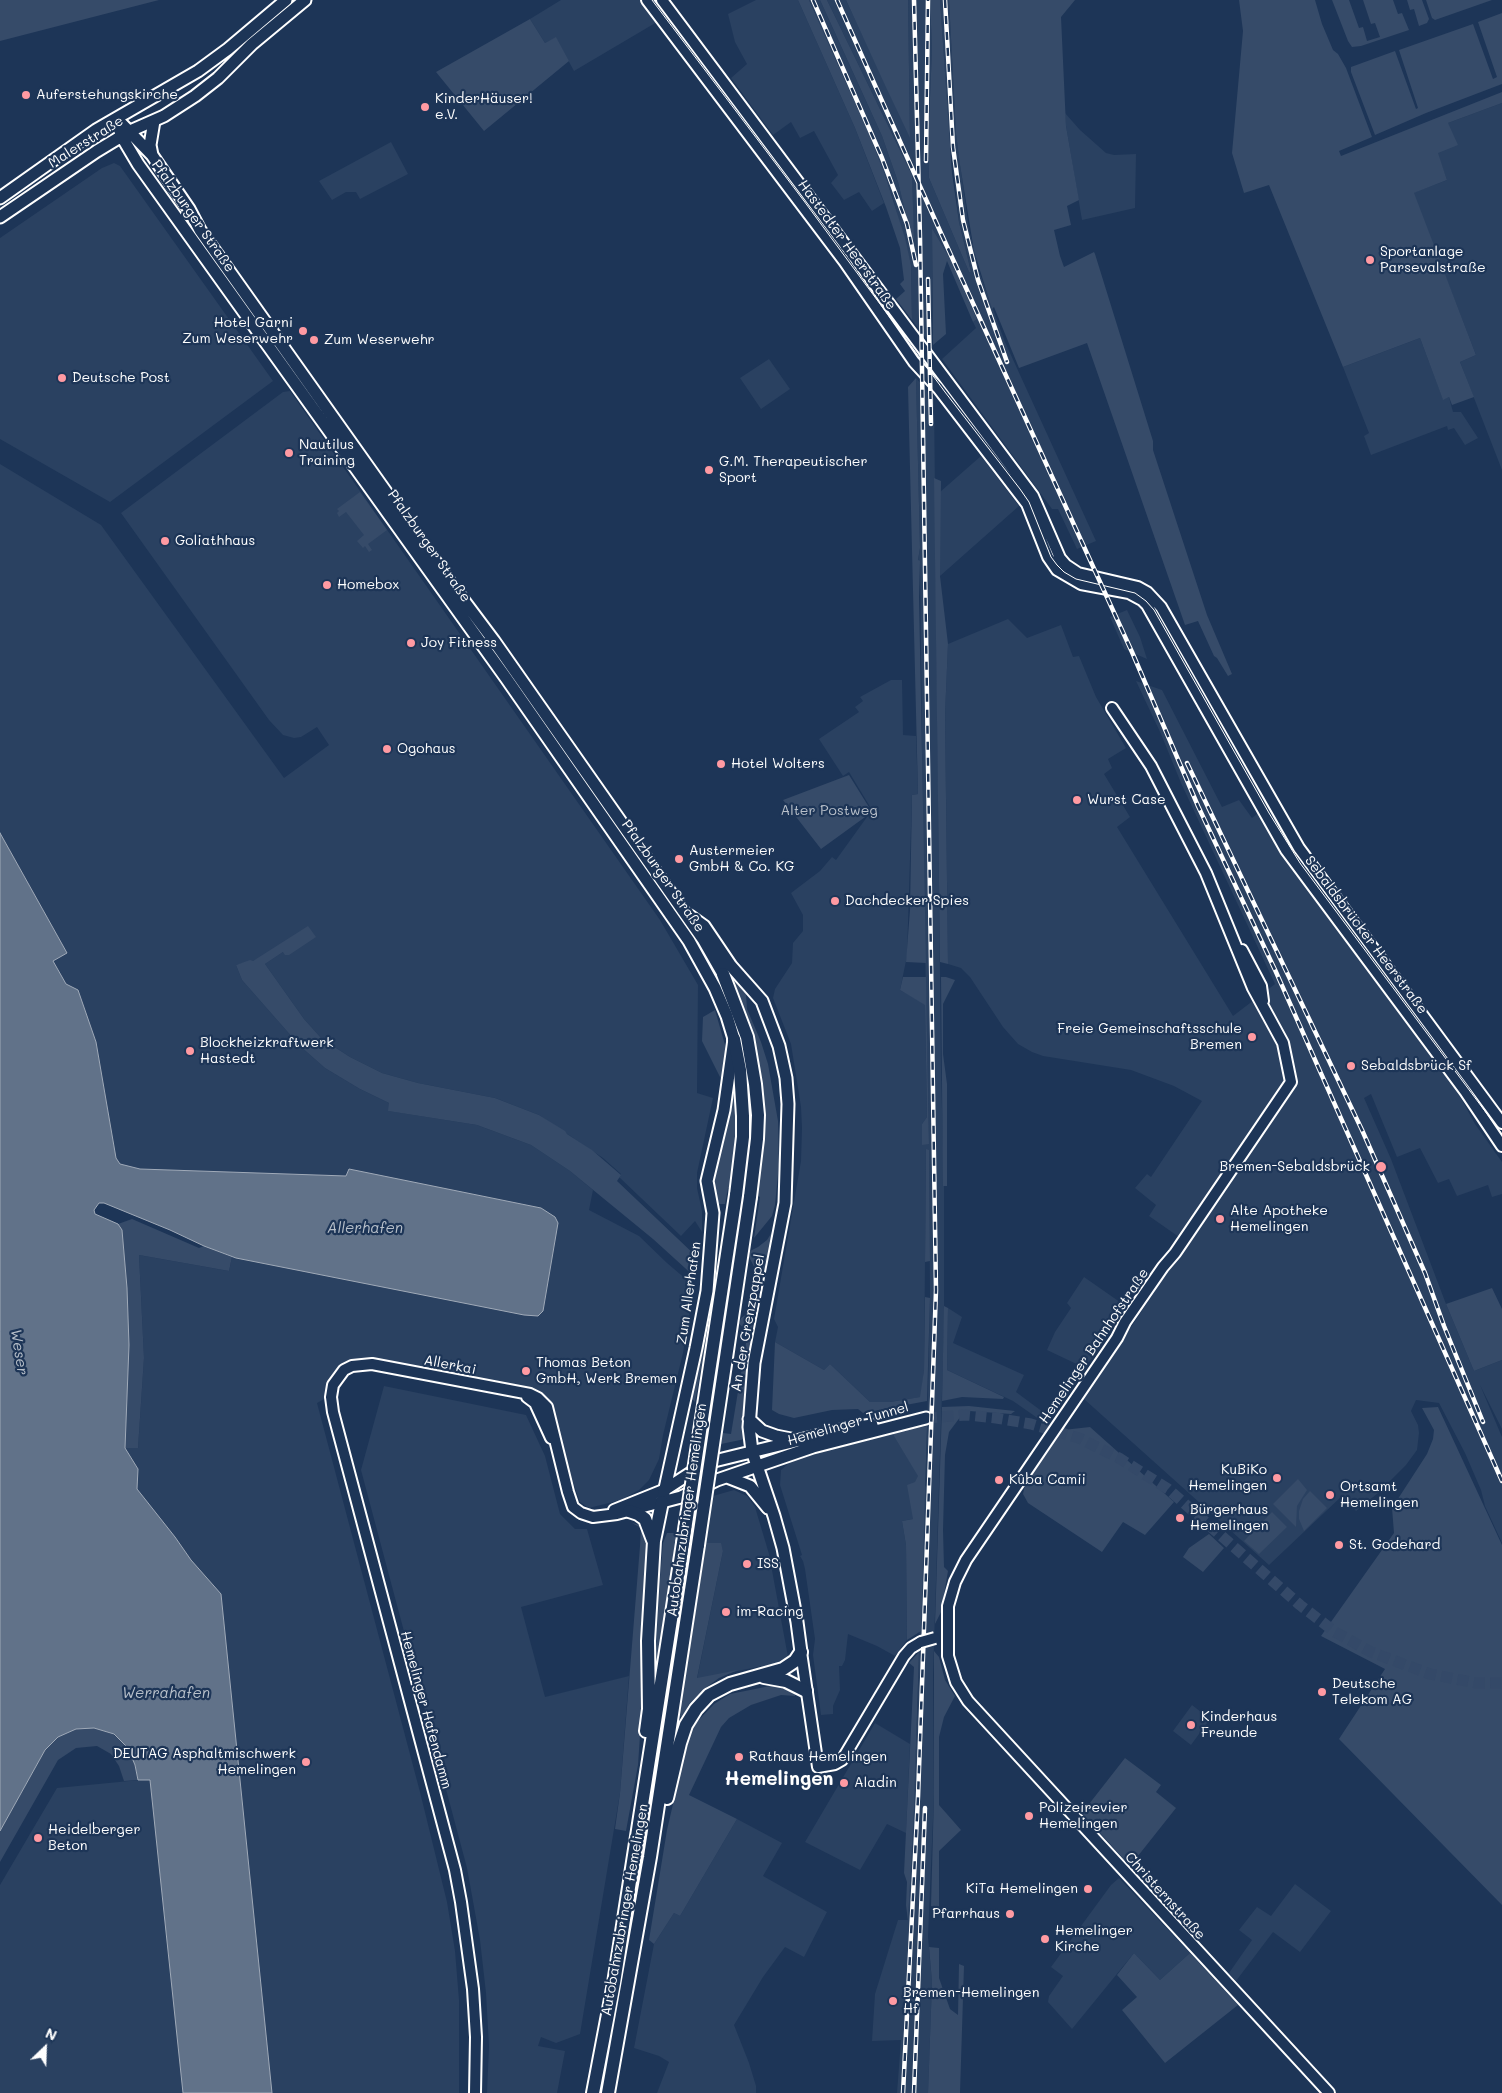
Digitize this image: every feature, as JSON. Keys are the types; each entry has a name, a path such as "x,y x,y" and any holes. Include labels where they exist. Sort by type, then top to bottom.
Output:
{"highway":[{"name":"Autobahnzubringer Hemelingen","path":"609,2092 650,1858 750,1197 757,1138 758,1115 755,1084 747,1036 724,974"},
{"name":"Autobahnzubringer Hemelingen","path":"593,2093 614,1982 647,1780 736,1195 743,1137 743,1116 740,1070 734,1039"},
{"path":"647,1780 643,1757 649,1709 648,1641 654,1541 662,1502"},
{"path":"629,1511 638,1514 644,1519 654,1541"},
{"path":"650,1858 661,1838 668,1794 680,1743 686,1725 696,1709 709,1695 730,1684 762,1677 783,1669 795,1661 801,1652"},
{"path":"762,1677 786,1681 806,1691"}],"main road":[{"name":"Malerstraße","path":"0,198 69,147 204,66 286,0"},
{"name":"Malerstraße","path":"0,217 80,162 195,96 218,78 252,44 305,0"},
{"name":"Pfalzburger Straße","path":"116,119 126,134 138,164 200,248 226,288 506,678 689,940 715,988 734,1039"},
{"name":"Pfalzburger Straße","path":"152,155 150,145 154,121"},
{"name":"Pfalzburger Straße","path":"126,134 152,155 189,209 200,230 452,585 494,641 703,939"},
{"name":"Pfalzburger Straße","path":"682,910 704,926 731,966 762,1001"},
{"name":"Autobahnzubringer Hemelingen","path":"703,939 724,974"},
{"name":"An der Grenzpappel","path":"762,1001 779,1046 786,1078 786,1185 785,1203 754,1358 749,1419 752,1451 774,1516 790,1584 801,1652"},
{"name":"Zum Allerhafen","path":"666,1489 706,1291 713,1213 707,1181 724,1110 734,1039"},
{"name":"Hemelinger Tunnel","path":"662,1502 681,1497 726,1477 813,1447 926,1418 845,1428 706,1462 666,1489"},
{"path":"749,1419 762,1431 796,1440"},
{"path":"726,1477 750,1486 774,1516"},
{"name":"Autobahnzubringer Hemelingen","path":"662,1502 666,1489"}],"street":[{"name":"Hastedter Heerstraße","path":"647,0 844,262 897,338 1027,504"},
{"name":"Hastedter Heerstraße","path":"662,0 1033,496"},
{"path":"897,338 901,338 906,345 911,346 915,343 916,338"},
{"name":"Sebaldsbrücker Heerstraße","path":"1033,496 1055,549 1066,565 1078,573 1132,584 1147,592 1155,600 1230,727 1284,825 1315,872 1502,1123"},
{"name":"Sebaldsbrücker Heerstraße","path":"1027,504 1044,549 1057,570 1081,584 1129,593 1142,600 1146,605 1286,850 1461,1086 1502,1146"},
{"name":"Hemelinger Bahnhofstraße","path":"947,1637 948,1606 955,1582 966,1560 1117,1338 1125,1322 1175,1254 1291,1082 1282,1043 1264,1006 1261,986 1233,937 1206,873 1151,766 1112,708"},
{"name":"Allerkai","path":"372,1364 523,1393 537,1400 557,1451 574,1507 587,1516 593,1517 608,1514"},
{"name":"Hemelinger Hafendamm","path":"372,1364 352,1366 344,1370 333,1385 331,1396 462,1902 474,1989 476,2038 474,2093"},
{"path":"608,1514 616,1508 666,1489"},
{"path":"608,1514 629,1511 662,1502"},
{"name":"An der Grenzpappel","path":"801,1652 818,1766 835,1764 842,1760 904,1656 921,1642 947,1637"},
{"name":"Christernstraße","path":"947,1637 948,1656 956,1682 968,1700 1176,1929 1329,2093"}],"shaded area":[{"path":"561,0 640,0 657,22 574,71 556,38 545,43 530,19"},
{"path":"756,0 798,0 855,128 884,203 872,211 859,192 844,200 831,183 838,175 814,131 800,138 791,122 773,135 731,78 747,64 735,42 728,14"},
{"path":"809,0 820,0 882,136 898,182 913,239 912,175 827,0 846,0 910,137 908,0 930,0 932,49 928,145 929,178 969,272 971,272 959,222 948,123 940,0 949,0 956,134 969,229 979,271 1005,342 1096,541 1077,549 1058,509 1052,509 942,359 976,328 973,322 977,319 950,259 932,228 932,346 912,320 911,265 893,199 870,136"},
{"path":"1502,103 1502,470 1460,362 1476,355 1413,193 1447,180 1437,153 1448,123"},
{"path":"1065,113 1080,130 1106,153 1114,155 1136,154 1135,208 1082,220"},
{"path":"391,142 408,174 360,199 356,192 346,192 332,200 319,181"},
{"path":"114,163 120,166 273,381 110,502 0,439 0,238 102,168"},
{"path":"1420,338 1443,399 1449,397 1453,412 1461,412 1478,438 1465,445 1454,428 1448,430 1447,426 1371,455 1364,436 1369,433 1343,367"},
{"path":"769,359 790,389 761,409 740,378"},
{"path":"916,378 934,399 941,1070 944,1186 944,1329 933,1675 934,1795 928,1937 932,1982 928,2093 897,2093 901,2040 872,2041 875,1994 898,1920 908,1920 918,1699 920,1607 913,1519 902,1521 906,1545 907,1640 895,1656 848,1634 845,1660 842,1666 839,1666 840,1690 833,1706 833,1714 821,1715 813,1655 815,1639 805,1569 780,1485 781,1470 789,1463 848,1442 892,1433 926,1487 930,1298 929,1150 926,1150 924,1370 921,1397 890,1402 870,1402 830,1364 824,1370 775,1342 778,1327 774,1319 801,1161 802,1128 801,1107 791,1044 773,998 775,989 792,963 793,943 803,931 803,915 791,893 820,871 832,857 836,860 872,810 849,772 843,776 819,739 859,712 855,707 863,701 860,697 891,680 902,680 903,735 916,736 918,794 912,795 907,956 900,990 925,1004 927,1117 922,1124 922,1144 929,1144"},
{"path":"290,391 660,920 698,985 697,1093 713,1098 697,1173 697,1188 702,1211 702,1232 695,1221 681,1236 619,1177 621,1174 603,1158 539,1115 495,1098 418,1083 382,1073 350,1057 322,1039 304,1019 265,964 283,952 315,937 253,961 236,965 242,980 300,1046 325,1068 360,1089 389,1103 389,1111 477,1125 531,1145 570,1171 593,1190 589,1210 639,1236 694,1286 683,1353 659,1459 649,1480 639,1490 621,1500 589,1508 580,1502 567,1465 556,1418 548,1422 540,1400 372,1363 349,1366 328,1397 317,1403 420,1792 447,1902 455,1951 459,2000 459,2093 272,2093 221,1594 191,1560 137,1489 138,1468 125,1448 138,1448 144,1358 139,1255 229,1271 232,1257 543,1311 558,1223 541,1208 349,1169 347,1176 140,1169 120,1164 116,1158 96,1042 78,990 66,984 53,961 67,953 0,833 0,464 101,525 284,778 329,745 317,727 301,737 294,738 283,735 269,720 121,513 283,392"},
{"path":"981,456 1019,506 940,576 940,492"},
{"path":"1127,610 1140,637 1147,659 1124,649 1110,617"},
{"path":"1008,619 1027,638 1061,625 1073,657 1079,656 1096,697 1126,748 1108,759 1112,768 1104,774 1130,817 1117,827 1233,1016 1275,984 1181,783 1136,681 1162,690 1222,807 1239,800 1252,818 1262,810 1427,1051 1457,1091 1475,1124 1502,1162 1502,1194 1492,1197 1488,1185 1457,1196 1449,1179 1438,1183 1420,1148 1397,1157 1371,1094 1364,1098 1391,1159 1446,1304 1474,1371 1502,1360 1502,1429 1480,1385 1502,1437 1502,1543 1485,1506 1481,1490 1465,1453 1439,1403 1416,1400 1411,1411 1418,1425 1417,1450 1406,1465 1378,1493 1356,1511 1343,1495 1269,1565 1084,1399 1162,1280 1189,1244 1149,1216 1156,1205 1135,1188 1147,1174 1151,1177 1202,1101 1174,1086 1131,1070 1043,1056 1032,1052 1018,1044 1003,1027 970,977 961,968 948,964 945,715 948,644"},
{"path":"1084,1277 1127,1307 1085,1368 1047,1350 1055,1332 1071,1308 1067,1303"},
{"path":"948,1308 962,1317 953,1343 1024,1375 1016,1392 1051,1418 1046,1424 1013,1401 947,1370"},
{"path":"384,1386 526,1415 545,1456 560,1514 575,1529 587,1529 603,1585 521,1607 545,1697 629,1676 620,1793 580,2034 556,2043 541,2037 538,2046 565,2051 557,2093 487,2093 489,2046 486,1993 480,1940 467,1868 361,1470"},
{"path":"734,1490 747,1496 755,1507 769,1554 788,1657 773,1664 697,1679 723,1551 720,1543 706,1543 713,1496"},
{"name":"Kinderhaus Freunde","path":"1192,1705 1210,1719 1191,1745 1173,1731"},
{"path":"875,1723 910,1744 906,1833 887,1824 860,1870 805,1842"},
{"path":"150,1779 183,2093 0,2093 0,1885 57,1788"},
{"path":"737,1819 782,1843 763,1876 827,1912 804,1957 785,1947 763,1977 734,2025 749,2063 756,2086 756,2093 657,2093 669,2062 659,2056 634,2048 654,1944 674,1913 680,1916"},
{"path":"1119,1878 1190,1953 1160,1980 1134,1953 1072,2029 1048,2002 1049,1996 1063,1976 1051,1967 1111,1885"},
{"path":"1295,1884 1331,1911 1300,1952 1273,1932 1236,1981 1229,1973 1252,1940 1239,1930 1257,1907 1271,1916"}],"green space":[{"path":"0,0 159,0 0,41"},
{"path":"798,0 809,0 870,136 886,178 905,238 911,265 912,320 896,299 905,291 900,284 904,280 900,248 886,207 855,128"},
{"path":"820,0 827,0 912,175 914,238 912,239 898,182 882,136"},
{"path":"846,0 908,0 910,138 884,83"},
{"path":"930,0 940,0 952,173 959,222 971,272 969,272 929,178 928,145 932,49"},
{"path":"949,0 1075,0 1061,17 1066,126 1079,200 1067,206 1071,225 1054,230 1064,267 1094,252 1095,254 1153,441 1153,450 1207,615 1232,674 1228,676 1214,656 1198,621 1185,625 1087,343 1019,368 994,307 992,309 974,251 960,165 956,134"},
{"name":"Sportanlage Parsevalstraße","path":"1239,0 1315,0 1322,24 1333,50 1338,54 1346,68 1372,137 1339,151 1341,156 1502,92 1502,103 1448,123 1458,145 1438,153 1447,180 1414,193 1476,355 1460,362 1474,397 1452,405 1449,397 1443,400 1420,338 1343,367 1269,185 1244,193 1232,153 1243,31"},
{"path":"1332,0 1349,0 1359,28 1363,27 1367,41 1380,37 1375,23 1371,24 1363,0 1393,0 1398,14 1402,13 1409,30 1361,46 1352,47"},
{"path":"1407,0 1422,0 1429,19 1427,23 1419,26 1414,9 1410,10"},
{"path":"1426,0 1492,0 1435,20 1432,18"},
{"path":"1502,13 1502,84 1375,135 1351,72 1351,67 1395,51 1416,109 1418,108 1399,50 1473,24 1493,79 1497,77 1478,22"},
{"path":"530,19 545,43 556,37 569,61 484,131 436,72"},
{"path":"932,228 950,259 977,319 973,322 947,261 943,274 946,334 933,345"},
{"path":"916,378 926,963 906,962 910,910 912,795 918,794 908,387"},
{"path":"934,478 941,481 940,576 948,644 945,715 948,964 940,962"},
{"path":"360,492 387,530 368,544 372,550 369,552 365,546 363,548 357,541 364,535 346,512 339,517 337,513 339,511 337,509"},
{"name":"Alter Postweg","path":"849,775 872,812 821,849 783,800"},
{"path":"308,926 316,937 289,955 285,955 283,952 265,964 304,1019 322,1039 350,1057 382,1073 418,1083 495,1098 539,1115 565,1131 592,1150 621,1175 617,1181 697,1257 696,1278 653,1239 570,1171 531,1145 477,1125 388,1111 389,1103 360,1089 325,1068 300,1046 242,980 236,965 250,960 253,961"},
{"path":"727,967 746,994 747,1009 768,1064 778,1121 779,1164 775,1205 772,1216 754,1238 760,1197 756,1195 763,1138"},
{"path":"903,977 926,977 929,1144 922,1145 922,1124 927,1117 925,1005 900,990"},
{"path":"941,977 955,980 943,1004 943,1054 947,1084 947,1186 943,1186"},
{"path":"715,1010 725,1045 726,1062 723,1083 702,1041 703,1017"},
{"path":"733,1078 735,1078 738,1109 731,1188 728,1188 725,1204 717,1204 711,1181"},
{"path":"926,1149 929,1150 930,1261 925,1262"},
{"path":"132,1219 199,1248 204,1246 232,1257 229,1271 139,1255 144,1358 138,1448 125,1448 129,1345 122,1231 118,1224"},
{"path":"777,1224 764,1295 759,1276 749,1257 750,1251 767,1240"},
{"path":"719,1266 716,1274 713,1302 695,1402 691,1398 714,1274"},
{"path":"1492,1288 1502,1309 1502,1360 1474,1371 1446,1304"},
{"path":"756,1296 744,1400 745,1439 721,1444 723,1433 731,1434 748,1331 739,1324 741,1318 753,1310"},
{"path":"925,1297 930,1298 927,1401 863,1413 858,1409 832,1410 794,1418 772,1410 775,1342 824,1370 830,1364 870,1402 890,1402 920,1397 924,1370"},
{"path":"944,1306 948,1308 947,1370 1004,1397 1003,1399 962,1397 942,1401"},
{"path":"969,1406 1015,1411 1011,1414 969,1411 966,1419 961,1416 949,1432 945,1455 943,1530 944,1567 948,1571 941,1612 935,1624 942,1407"},
{"path":"1438,1407 1502,1545 1502,1905 1339,1739 1385,1669 1321,1636 1394,1533 1392,1508 1427,1454 1433,1439 1434,1430 1422,1408"},
{"path":"927,1426 921,1631 907,1640 906,1545 902,1521 913,1519 907,1485 915,1482 918,1476 892,1433"},
{"path":"1090,1427 1174,1502 1145,1535 1123,1522 1102,1552 1028,1503 1023,1494 1025,1485 1063,1430"},
{"path":"1298,1479 1307,1490 1297,1506 1296,1527 1273,1504"},
{"path":"1310,1491 1327,1508 1304,1531 1299,1519 1299,1511 1303,1499"},
{"path":"1272,1512 1287,1527 1259,1554 1244,1541"},
{"path":"632,1523 640,1525 644,1529 646,1540 644,1677 638,1765 626,1831 615,1829 620,1793 641,1528"},
{"path":"667,1533 677,1533 656,1683 654,1682 660,1579 663,1543"},
{"path":"1209,1534 1224,1548 1203,1572 1183,1557 1189,1548"},
{"path":"706,1543 721,1543 723,1551 697,1678 738,1670 719,1678 704,1689 689,1704 683,1717 679,1716"},
{"path":"934,1651 939,1657 945,1680 955,1696 944,1717 939,1737 939,1805 961,1830 939,1851 939,1910 931,1906 934,1795"},
{"path":"919,1652 908,1921 906,1905 907,1882 904,1873 914,1667 909,1663"},
{"path":"780,1684 794,1689 795,1696 781,1695 751,1705 729,1718 721,1727 689,1795 737,1819 680,1916 674,1913 654,1944 649,1940 667,1830 688,1739 696,1723 714,1704 730,1694"},
{"path":"94,1728 113,1734 128,1748 135,1765 138,1780 124,1781 119,1766 111,1754 97,1746 76,1748 58,1760 0,1862 0,1831 45,1750 58,1737 76,1729"},
{"path":"1125,1758 1161,1785 1156,1792 1176,1808 1130,1866 1082,1813"},
{"path":"929,1947 939,1948 939,1978 950,2009 958,2015 959,1964 964,1966 960,2093 928,2093 932,1982"},
{"path":"1134,1953 1160,1980 1190,1953 1238,2005 1165,2063 1122,2010 1137,1997 1117,1975"}],"water":[{"path":"0,833 67,953 53,961 66,984 78,990 96,1042 116,1158 120,1164 140,1169 346,1176 349,1169 541,1208 555,1217 558,1223 543,1311 538,1316 524,1315 236,1258 104,1203 99,1203 94,1210 95,1214 118,1224 122,1230 129,1345 125,1448 138,1469 137,1489 191,1560 221,1594 272,2093 183,2093 150,1780 138,1780 135,1765 128,1748 114,1734 94,1728 76,1729 58,1737 45,1750 0,1831"}],"tunnel":[{"path":"926,1418 967,1415 996,1418 1031,1424 1079,1438 1119,1458 1168,1489 1300,1605 1335,1632 1371,1652 1430,1674 1476,1683 1502,1683"}],"tram line":[{"path":"652,0 945,392 1020,489 1029,502 1051,557 1057,565 1076,579 1135,593 1154,610 1269,813 1300,863 1502,1134"}],"railway":[{"path":"813,0 882,158 907,224 916,265"},
{"path":"837,0 1132,652 1198,806 1276,972 1502,1481"},
{"path":"903,2093 918,1797 936,1290 920,237 914,0"},
{"path":"926,161 928,0"},
{"path":"945,0 953,147 963,220 978,280 1007,362"},
{"path":"928,279 931,424"},
{"path":"1187,763 1362,1130 1425,1273 1444,1326 1483,1422"},
{"path":"914,2093 925,1808"}],"place":[{"name":"Auferstehungskirche","path":"26,95"},
{"name":"KinderHäuser! e.V.","path":"425,107"},
{"name":"Sportanlage Parsevalstraße","path":"1370,260"},
{"name":"Hotel Garni Zum Weserwehr","path":"303,331"},
{"name":"Zum Weserwehr","path":"314,340"},
{"name":"Deutsche Post","path":"62,378"},
{"name":"Nautilus Training","path":"289,453"},
{"name":"G.M. Therapeutischer Sport","path":"709,470"},
{"name":"Goliathhaus","path":"165,541"},
{"name":"Homebox","path":"327,585"},
{"name":"Joy Fitness","path":"411,643"},
{"name":"Ogohaus","path":"387,749"},
{"name":"Hotel Wolters","path":"721,764"},
{"name":"Wurst Case","path":"1077,800"},
{"name":"Austermeier GmbH & Co. KG","path":"679,859"},
{"name":"Dachdecker Spies","path":"835,901"},
{"name":"Freie Gemeinschaftsschule Bremen","path":"1252,1037"},
{"name":"Blockheizkraftwerk Hastedt","path":"190,1051"},
{"name":"Sebaldsbrück Sf","path":"1351,1066"},
{"name":"Bremen-Sebaldsbrück","path":"1381,1167"},
{"name":"Alte Apotheke Hemelingen","path":"1220,1219"},
{"name":"Thomas Beton GmbH, Werk Bremen","path":"526,1371"},
{"name":"KuBiKo Hemelingen","path":"1277,1478"},
{"name":"Kûba Camii","path":"999,1480"},
{"name":"Ortsamt Hemelingen","path":"1330,1495"},
{"name":"Bürgerhaus Hemelingen","path":"1180,1518"},
{"name":"St. Godehard","path":"1339,1545"},
{"name":"ISS","path":"747,1564"},
{"name":"im-Racing","path":"726,1612"},
{"name":"Deutsche Telekom AG","path":"1322,1692"},
{"name":"Kinderhaus Freunde","path":"1191,1725"},
{"name":"Rathaus Hemelingen","path":"739,1757"},
{"name":"DEUTAG Asphaltmischwerk Hemelingen","path":"306,1762"},
{"name":"Aladin","path":"844,1783"},
{"name":"Polizeirevier Hemelingen","path":"1029,1816"},
{"name":"Heidelberger Beton","path":"38,1838"},
{"name":"KiTa Hemelingen","path":"1088,1889"},
{"name":"Pfarrhaus","path":"1010,1914"},
{"name":"Hemelinger Kirche","path":"1045,1939"},
{"name":"Bremen-Hemelingen Hf","path":"893,2001"}],"district":[{"name":"Hemelingen","path":"779,1779"}],"water label":[{"name":"Allerhafen","path":"365,1228"},
{"name":"Weser","path":"19,1352"},
{"name":"Werrahafen","path":"166,1693"}]}
